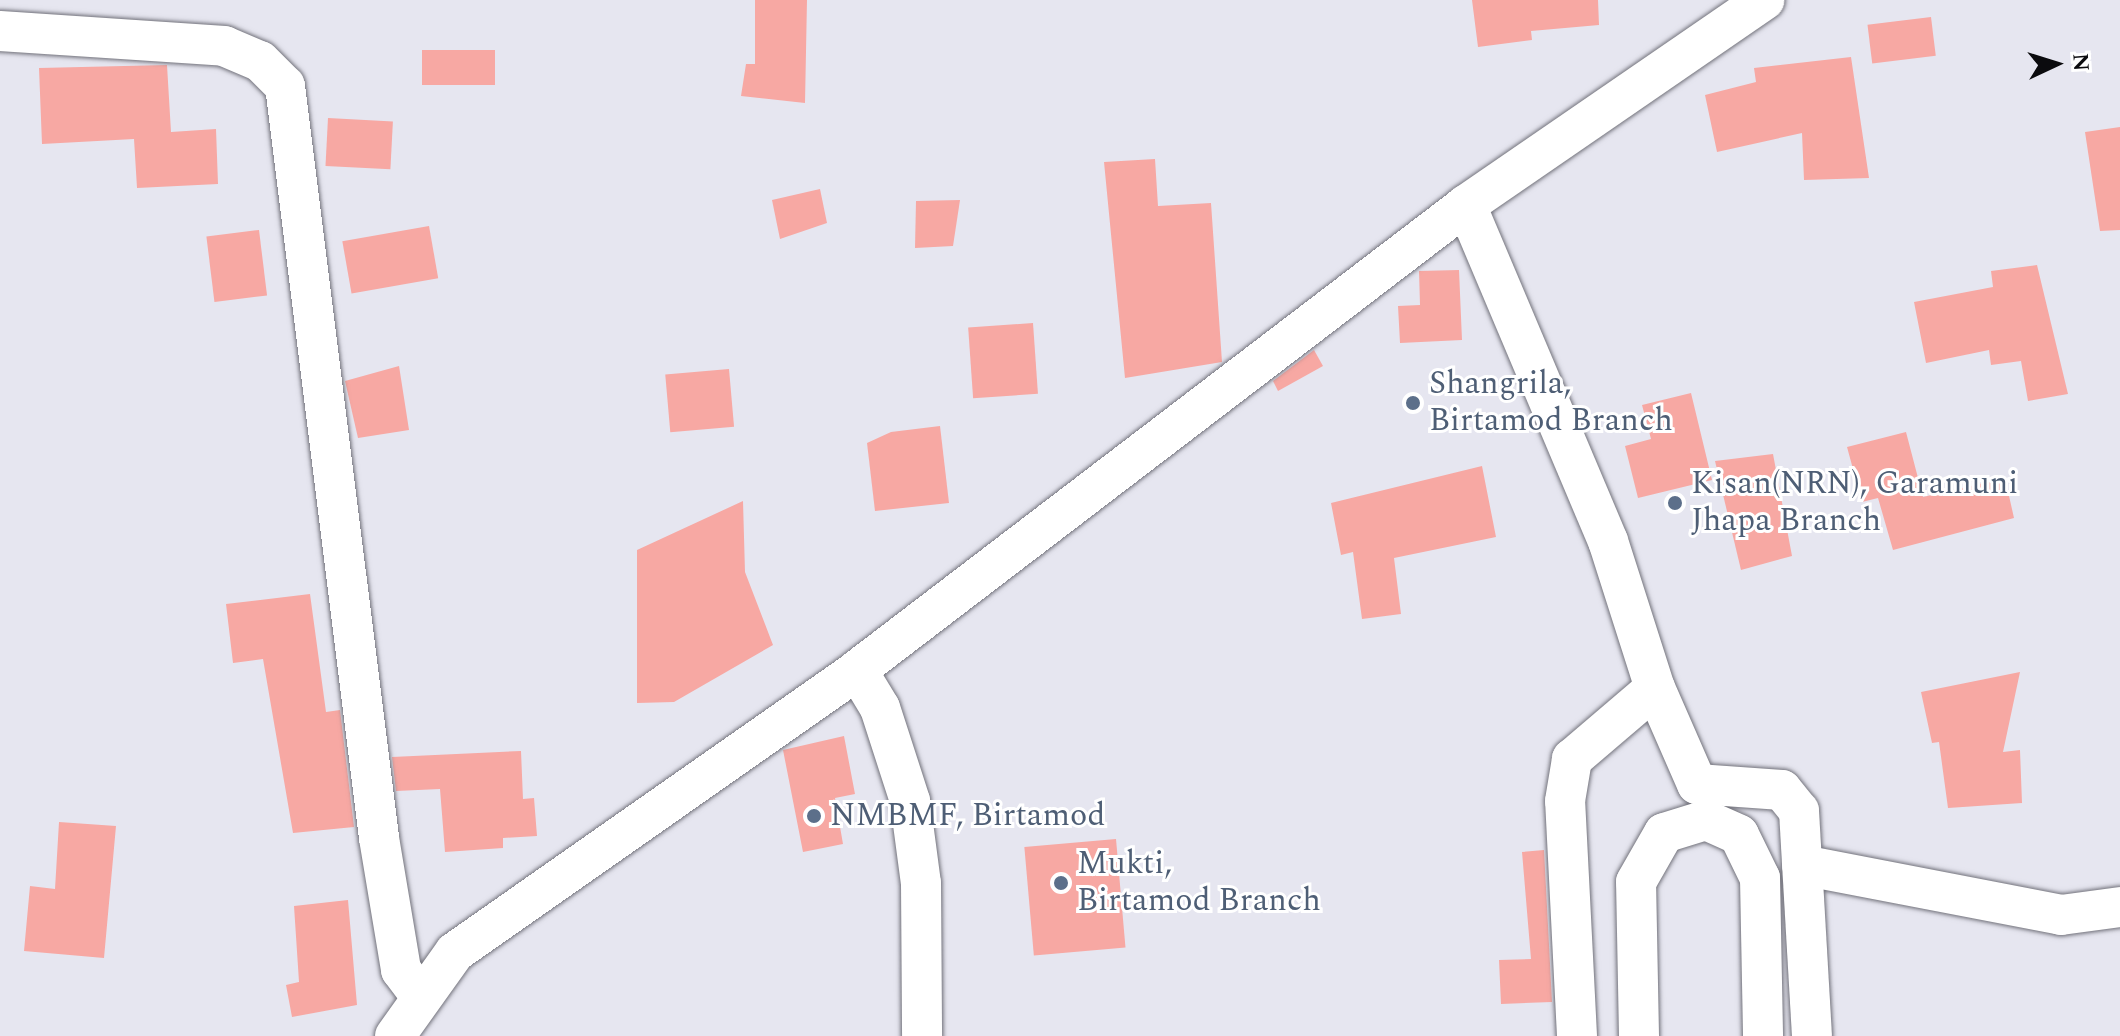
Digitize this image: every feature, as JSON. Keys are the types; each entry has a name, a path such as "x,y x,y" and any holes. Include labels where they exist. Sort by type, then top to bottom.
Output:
{"street":[{"path":"395,1036 420,995 455,952 857,670 1466,205 1764,0"},
{"path":"0,31 224,46 260,61 285,86 379,838 401,970 420,995"},
{"path":"1466,205 1608,541 1655,688 1697,784 1782,790 1799,811 1812,1036"},
{"path":"857,670 880,708 910,801 921,883 922,1036"},
{"path":"1577,1036 1565,801 1572,759 1655,688"},
{"path":"1639,1036 1636,882 1664,833 1687,820 1706,820 1739,835 1760,878 1763,1036"},
{"path":"1802,865 2061,915 2120,907"}],"building":[{"path":"755,0 807,0 805,103 741,96 746,64 755,64"},
{"path":"1472,0 1598,0 1599,25 1531,31 1532,40 1478,47"},
{"path":"1931,17 1936,56 1872,64 1867,25"},
{"path":"422,50 495,50 495,85 422,85"},
{"path":"1851,57 1869,178 1804,180 1802,133 1717,152 1705,95 1756,82 1754,68"},
{"path":"167,65 171,132 216,129 218,184 137,188 134,139 42,144 39,68"},
{"path":"328,118 393,121 390,169 325,166"},
{"path":"2120,127 2120,230 2100,231 2085,132"},
{"path":"1155,159 1158,206 1211,203 1222,362 1125,378 1104,162"},
{"path":"820,189 827,223 780,239 772,200"},
{"path":"960,200 953,246 915,248 916,201"},
{"path":"429,226 438,278 352,293 342,241"},
{"path":"259,230 267,296 214,302 206,236"},
{"path":"2037,265 2068,394 2028,401 2021,361 1991,365 1989,350 1926,363 1914,302 1993,287 1991,271"},
{"path":"1459,270 1462,340 1400,343 1398,306 1420,305 1419,271"},
{"path":"1033,323 1038,394 973,398 968,328"},
{"path":"1314,350 1323,366 1278,391 1273,381"},
{"path":"399,366 409,430 358,438 345,381"},
{"path":"729,369 734,427 670,432 665,375"},
{"path":"1691,393 1712,480 1638,498 1625,446 1651,439 1642,405"},
{"path":"940,426 949,503 875,511 867,443 891,432"},
{"path":"1906,432 1923,497 2005,478 2014,518 1893,550 1878,498 1862,502 1847,447"},
{"path":"1773,454 1792,556 1741,570 1715,461"},
{"path":"1482,466 1496,537 1394,558 1401,614 1362,619 1353,552 1341,555 1331,503"},
{"path":"743,501 745,572 773,645 674,702 637,703 637,550"},
{"path":"310,594 326,712 340,710 354,827 293,833 263,659 233,663 226,604"},
{"path":"2020,672 2003,752 2020,750 2022,803 1948,808 1939,742 1932,743 1921,692"},
{"path":"844,736 855,794 835,798 843,844 803,852 783,750"},
{"path":"521,751 523,799 534,798 537,836 503,838 503,848 445,852 440,789 396,791 392,757"},
{"path":"59,822 116,826 104,958 24,951 30,886 55,889"},
{"path":"1116,839 1125,948 1034,956 1024,847"},
{"path":"1544,850 1552,1002 1501,1004 1499,960 1531,959 1522,852"},
{"path":"348,900 357,1005 292,1017 286,985 299,982 294,906"}],"place":[{"name":"Shangrila, Birtamod Branch","path":"1413,403"},
{"name":"Kisan(NRN), Garamuni Jhapa Branch","path":"1675,503"},
{"name":"NMBMF, Birtamod","path":"814,816"},
{"name":"Mukti, Birtamod Branch","path":"1061,883"}]}
